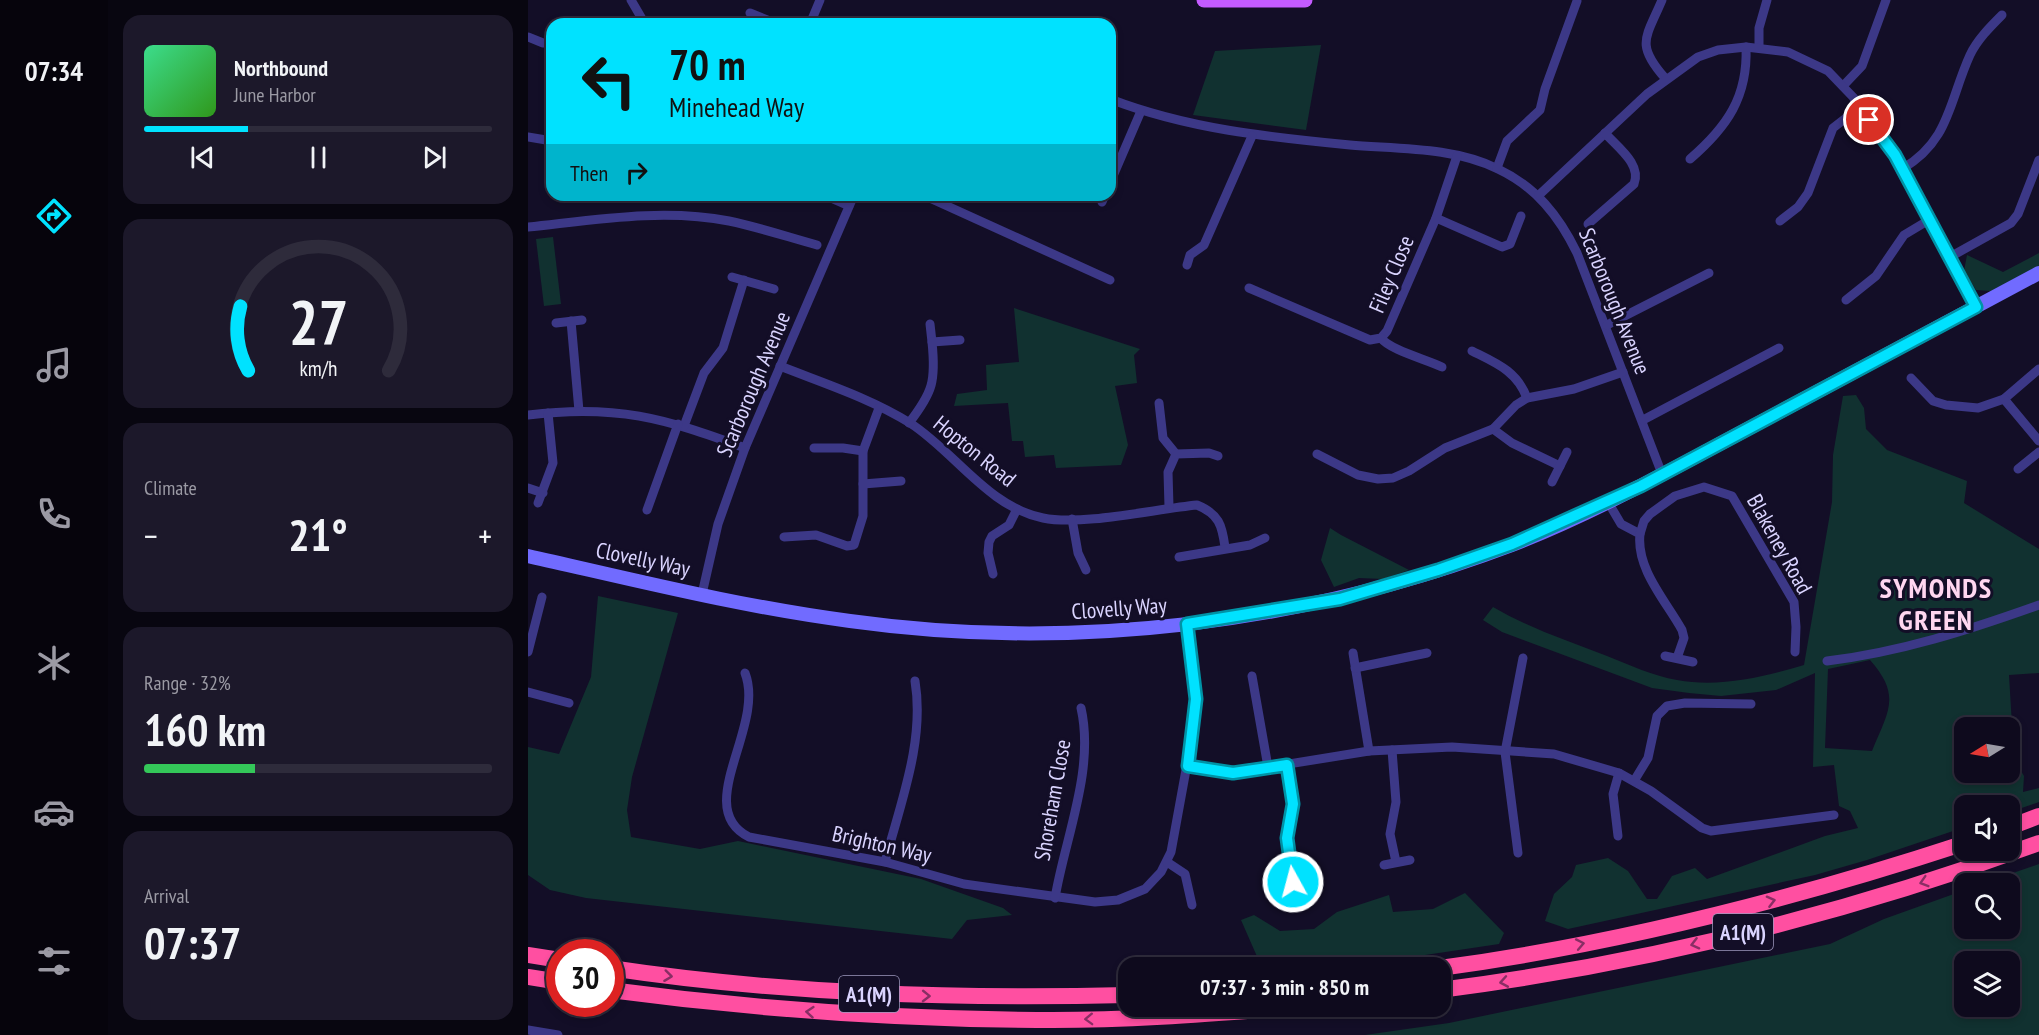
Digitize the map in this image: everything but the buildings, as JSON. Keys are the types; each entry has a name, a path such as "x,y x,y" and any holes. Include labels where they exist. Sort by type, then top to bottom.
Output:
{"highway":[{"path":"2020,823 2039,816"},
{"name":"A1(M)","path":"1451,989 1500,982 1677,948 1777,924 1924,882 2039,843"},
{"name":"A1(M)","path":"1451,967 1500,960 1666,927 1815,890 1954,846"},
{"path":"528,955 546,958"},
{"name":"A1(M)","path":"624,970 740,984 893,996 1118,996"},
{"path":"528,977 546,980"},
{"name":"A1(M)","path":"624,992 729,1005 913,1017 1084,1019 1144,1017"}],"main road":[{"path":"1204,0 1305,0"}],"street":[{"path":"631,0 642,18"},
{"path":"812,18 820,0"},
{"path":"1662,0 1645,41 1645,49 1653,64 1665,78"},
{"path":"1759,47 1759,28 1767,0"},
{"path":"1843,86 1862,66 1886,0"},
{"path":"1497,168 1507,141 1540,110 1545,89 1576,1"},
{"path":"750,13 762,18"},
{"path":"1902,169 1929,150 1953,102 1976,45 2002,15"},
{"path":"528,37 543,44"},
{"path":"1690,159 1728,120 1745,76 1746,47"},
{"path":"1539,195 1665,78 1698,57 1718,50 1746,47 1788,52 1828,71 1843,86 1884,139 1976,307"},
{"name":"Scarborough Avenue","path":"1116,101 1141,111 1252,136 1457,156 1497,168 1539,195 1563,225 1607,325 1662,474"},
{"path":"1780,221 1797,207 1808,193 1833,128 1860,107"},
{"path":"1116,169 1141,111"},
{"path":"1588,224 1635,184 1637,176 1635,166 1605,134"},
{"path":"1187,265 1190,255 1204,244 1252,136"},
{"path":"528,137 546,140"},
{"name":"Filey Close","path":"1249,288 1370,340 1381,338 1387,331 1436,218 1457,156"},
{"path":"1950,257 2011,223 2018,214 2039,160"},
{"path":"838,201 849,206"},
{"name":"Scarborough Avenue","path":"702,594 713,542 745,448 851,201"},
{"path":"936,201 1110,280"},
{"path":"528,227 625,216 693,217 727,221 817,245"},
{"path":"1436,218 1502,247 1510,244 1521,216"},
{"path":"1846,300 1876,276 1904,235 1929,220"},
{"path":"1607,325 1708,273"},
{"name":"Clovelly Way","path":"528,556 753,604 850,621 952,631 1058,633 1187,624 1340,599 1438,570 1512,544 1608,502 2039,273"},
{"path":"732,277 774,289"},
{"path":"647,510 704,373 723,348 744,280"},
{"path":"556,323 582,320"},
{"path":"571,321 579,411"},
{"name":"Hopton Road","path":"909,423 931,391 934,380 930,324"},
{"path":"1381,338 1386,346 1412,353 1442,367"},
{"path":"932,342 960,340"},
{"path":"1643,420 1779,348"},
{"path":"1472,351 1513,373 1521,383 1527,398"},
{"name":"Hopton Road","path":"780,366 909,423 985,489 1017,509 1041,518 1072,519 1197,505 1216,515 1222,524 1225,548"},
{"path":"1911,378 1934,401 1946,405 1978,408 2004,399 2039,369"},
{"path":"1317,454 1358,475 1378,479 1393,478 1409,471 1445,448 1492,429 1516,405 1527,398 1574,389 1623,372"},
{"path":"2004,399 2039,441"},
{"path":"1159,403 1163,438 1176,454"},
{"path":"784,537 816,535 847,546 854,545 863,516 863,451 879,408"},
{"path":"528,415 579,411 631,413 681,425 745,448"},
{"path":"538,503 553,463 548,412"},
{"path":"1492,429 1512,443 1560,466"},
{"path":"814,448 863,451"},
{"path":"1552,482 1567,452"},
{"path":"2018,469 2039,452"},
{"path":"1176,454 1209,453 1218,456"},
{"path":"1169,507 1168,472 1176,454"},
{"path":"862,484 901,481"},
{"name":"Blakeney Road","path":"1640,534 1644,521 1650,514 1675,496 1704,487 1732,496 1794,602 1796,627 1794,652"},
{"path":"528,488 543,493"},
{"path":"1608,502 1621,524 1640,534 1640,554 1644,566 1682,630 1684,638 1677,658"},
{"name":"Hopton Road","path":"993,574 988,553 989,542 992,536 1009,525 1017,509"},
{"path":"1072,519 1078,553 1086,570"},
{"path":"1179,557 1202,555 1225,548 1250,545 1265,538"},
{"path":"528,653 542,597"},
{"path":"1827,661 1875,655 1925,643 2039,605"},
{"name":"Brighton Way","path":"746,673 749,683 748,718 726,794 725,807 731,823 749,837 885,862 964,884 1055,898 1095,902 1118,900 1145,889 1167,862 1188,766 1196,699 1187,624"},
{"path":"1353,653 1369,751"},
{"path":"1355,668 1427,653"},
{"path":"1665,656 1693,662"},
{"path":"1518,853 1505,752 1523,658"},
{"path":"1252,676 1268,767"},
{"path":"885,862 914,748 917,707 915,681"},
{"path":"528,692 569,703"},
{"path":"1634,781 1648,758 1657,716 1667,706 1684,703 1751,704"},
{"name":"Shoreham Close","path":"1055,898 1082,769 1081,708"},
{"path":"1188,766 1222,773 1369,751 1452,747 1554,754 1619,773 1702,828 1711,831 1834,815"},
{"path":"1392,750 1396,802 1390,834 1396,862"},
{"path":"1287,765 1293,804 1287,838 1293,882"},
{"path":"1618,836 1613,794 1619,773"},
{"path":"1384,865 1410,860"},
{"path":"1167,862 1185,874 1192,905"},
{"path":"1281,885 1306,880"},
{"path":"1178,897 1190,894"},
{"path":"528,1030 558,1035"}],"green space":[{"path":"1321,45 1306,130 1193,115 1215,51"},
{"path":"553,237 561,304 544,306 536,239"},
{"path":"2039,253 2039,266 1991,291 1976,290 1964,271 1967,255 2003,272"},
{"path":"1014,308 1140,349 1134,355 1137,383 1115,386 1128,445 1121,465 1056,468 1054,455 1025,457 1023,441 1012,441 1008,403 954,406 957,394 987,390 986,365 1019,362"},
{"path":"1856,395 1864,408 1866,429 1887,450 1967,481 1964,503 2039,549 2039,673 2009,675 2012,717 1954,717 1954,783 2020,783 2020,769 2024,776 2023,792 2039,788 2039,802 2020,809 2020,795 1954,795 1954,831 1867,860 1815,875 1568,929 1545,921 1554,894 1572,877 1576,865 1608,858 1628,871 1647,899 1657,899 1672,876 1695,868 1707,879 1825,836 1858,828 1850,811 1839,806 1834,765 1813,767 1815,673 1776,690 1721,696 1652,688 1502,632 1483,620 1493,607 1549,634 1642,670 1677,680 1725,682 1773,674 1804,665 1832,502 1833,455 1843,396","holes":["1870,660 1880,673 1889,694 1889,704 1887,715 1872,751 1825,748 1828,669"]},
{"path":"1330,528 1409,570 1383,579 1359,578 1334,587 1321,560"},
{"path":"598,596 678,613 632,777 627,810 631,837 700,849 738,841 921,879 1003,908 1012,915 967,920 952,939 586,898 550,890 528,875 528,747 559,754 591,677"},
{"path":"2039,864 2039,1035 1365,1035 1449,1023 1830,944 1884,919 1954,894 1954,939 2020,939 2020,873 2013,873"},
{"path":"1465,893 1504,933 1499,944 1412,957 1257,957 1241,920 1254,915 1280,931 1314,929 1337,912 1389,895 1393,912 1433,909"}],"district":[{"name":"SYMONDS GREEN","path":"1936,603"}],"route":[{"path":"1293,882 1287,838 1293,804 1287,765 1233,773 1188,766 1195,732 1196,684 1187,624 1291,609 1340,599 1438,570 1512,544 1564,523 1641,486 1976,307 1895,155 1869,120"}]}
